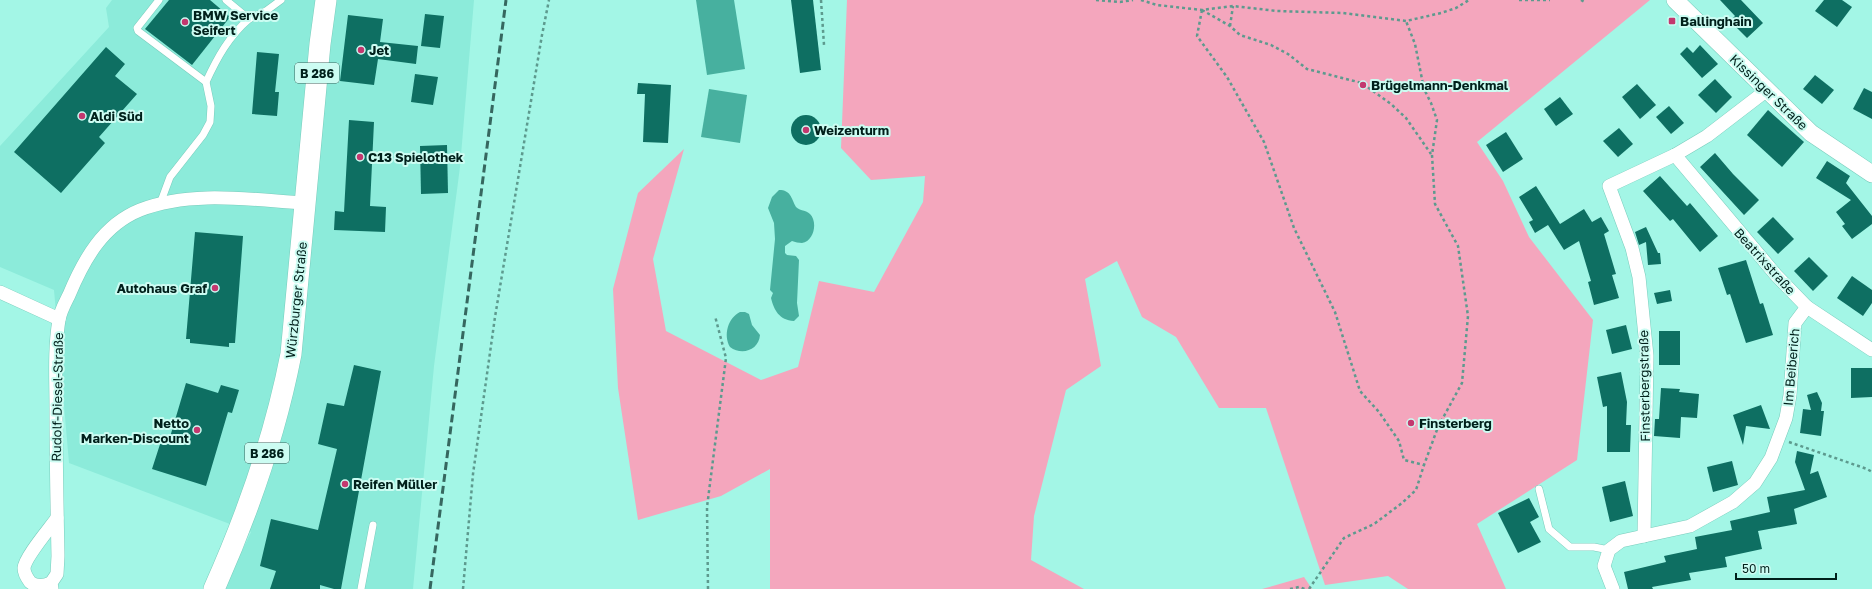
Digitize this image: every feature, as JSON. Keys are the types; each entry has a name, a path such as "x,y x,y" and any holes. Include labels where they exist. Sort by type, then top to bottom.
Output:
{"main road":[{"name":"Würzburger Straße","path":"214,589 233,548 262,469 283,394 292,354 320,44 326,0"}],"street":[{"name":"Kissinger Straße","path":"1675,0 1811,133 1872,174"},
{"name":"Finsterbergstraße","path":"1644,536 1647,356 1639,277 1632,248 1609,186 1675,155 1707,136 1767,90"},
{"name":"Beatrixstraße","path":"1675,155 1776,275 1807,307 1872,350"},
{"name":"Rudolf-Diesel-Straße","path":"57,518 28,558 24,568 27,578 33,584 52,586 57,574 57,518 56,365 59,319 80,270 104,234 118,221 141,210 160,204 206,198 251,198 305,203"},
{"path":"0,292 59,319"},
{"name":"Im Beiberich","path":"1609,550 1620,541 1690,526 1733,502 1755,482 1771,458 1780,438 1786,418 1790,395 1795,323 1807,307"},
{"path":"1609,550 1604,566 1613,589"}],"lane":[{"path":"159,0 136,28 206,82"},
{"path":"226,0 249,19"},
{"path":"160,204 170,177 203,135 210,122 211,106 206,82 218,57 237,29 249,19 266,11 281,0"},
{"path":"1539,489 1549,529 1570,547 1594,547 1609,550"},
{"path":"361,589 373,525"}],"path":[{"path":"463,589 474,474 496,310 539,50 549,0"},
{"path":"821,0 824,45"},
{"path":"1096,0 1120,2 1133,0"},
{"path":"1142,0 1156,5 1202,10 1233,6 1277,11 1343,13 1406,21 1441,13 1456,8 1469,0"},
{"path":"1521,0 1550,0"},
{"path":"1581,0 1586,3"},
{"path":"1230,26 1233,6"},
{"path":"1202,10 1230,26 1240,35 1270,45 1288,54 1307,68 1362,83 1391,104 1406,118 1432,155"},
{"path":"1202,10 1197,36 1226,77 1264,142 1294,228 1335,312 1360,391 1379,412 1399,441 1404,460 1424,465"},
{"path":"1309,589 1344,538 1374,524 1402,503 1416,490 1438,427 1462,383 1468,316 1458,246 1435,204 1432,155 1437,120 1424,89 1415,44 1406,21"},
{"path":"708,589 707,507 726,358 715,316"},
{"path":"1780,438 1872,472"},
{"path":"1290,589 1305,589"}],"shaded area":[{"path":"112,0 474,0 460,167 434,366 413,589 224,589 251,532 69,463 54,290 0,267 0,146 109,27 106,8"},
{"path":"696,0 734,0 745,69 707,75"},
{"path":"847,0 1650,0 1477,142 1503,181 1529,237 1593,320 1577,460 1477,524 1506,589 1408,589 1388,576 1325,585 1266,408 1219,408 1176,337 1142,317 1117,261 1085,279 1101,366 1066,390 1034,516 1031,560 1084,589 770,589 770,469 721,496 638,520 618,388 613,289 638,193 684,149 653,259 666,331 761,380 798,367 819,281 874,292 923,202 925,176 871,180 841,148"},
{"path":"709,89 747,95 740,143 701,137"},
{"path":"779,190 786,191 792,198 796,207 810,214 814,222 814,231 806,242 802,243 792,241 785,246 785,253 787,255 796,256 799,260 797,303 799,316 794,321 784,319 778,314 771,298 773,293 770,290 775,239 774,223 768,208 772,197"},
{"path":"740,312 749,314 752,325 760,335 757,344 753,348 745,351 735,350 730,347 727,337 728,327 732,318"},
{"path":"1304,577 1312,589 1262,589"}],"building":[{"path":"169,0 210,0 230,17 192,65 145,29"},
{"path":"791,0 813,0 821,70 800,73"},
{"path":"1720,0 1741,0 1763,23 1747,38 1730,21 1735,16"},
{"path":"1824,0 1842,0 1852,7 1837,27 1815,11"},
{"path":"425,14 444,16 440,48 421,46"},
{"name":"Jet","path":"348,15 383,19 380,42 418,46 416,64 378,59 374,85 340,81"},
{"path":"1700,45 1718,64 1702,78 1680,54 1687,47 1693,53"},
{"name":"Aldi Süd","path":"106,47 125,64 115,76 137,94 99,137 105,143 61,193 14,152"},
{"path":"257,52 279,54 275,92 279,92 277,116 252,114"},
{"path":"415,74 438,77 433,105 411,102"},
{"path":"1815,75 1834,90 1822,104 1803,89"},
{"path":"1715,79 1732,97 1716,113 1698,95"},
{"path":"638,83 671,85 668,143 643,142 645,94 637,94"},
{"path":"1637,84 1656,105 1640,119 1622,97"},
{"path":"1864,88 1872,92 1872,119 1853,109"},
{"path":"1560,97 1573,114 1556,126 1544,109"},
{"path":"1669,106 1684,123 1671,134 1656,117"},
{"path":"1768,110 1804,142 1782,167 1747,135"},
{"name":"Weizenturm","path":"806,115 812,116 820,124 820,136 812,144 806,145 800,144 792,136 791,130 792,124 800,116"},
{"path":"349,120 374,122 370,206 386,207 385,232 334,230 335,211 344,212"},
{"path":"1619,128 1633,144 1618,157 1603,141"},
{"path":"1506,132 1523,159 1503,172 1486,145"},
{"path":"447,145 448,193 421,194 420,146"},
{"path":"1715,153 1733,174 1759,200 1744,215 1700,167"},
{"path":"1827,161 1850,176 1846,183 1872,216 1872,224 1852,239 1842,226 1845,224 1836,212 1851,200 1816,178"},
{"path":"1660,176 1687,206 1690,203 1718,236 1700,252 1673,219 1670,221 1643,191"},
{"path":"1536,186 1560,224 1584,209 1592,222 1601,217 1609,231 1604,234 1616,274 1612,275 1619,298 1594,305 1588,282 1591,281 1579,241 1564,250 1548,225 1535,233 1529,222 1533,220 1519,197"},
{"path":"1773,217 1794,239 1778,254 1757,232"},
{"path":"1646,227 1658,253 1660,253 1661,264 1648,265 1646,242 1639,245 1635,232"},
{"name":"Autohaus Graf","path":"195,232 243,236 235,343 229,343 229,347 190,343 190,339 186,339"},
{"path":"1809,257 1828,276 1813,291 1794,271"},
{"path":"1746,260 1760,304 1763,303 1773,335 1746,343 1730,294 1727,295 1718,268"},
{"path":"1852,276 1872,290 1872,303 1863,316 1837,298"},
{"path":"1670,290 1672,301 1657,304 1654,293"},
{"path":"1626,325 1632,349 1612,354 1606,330"},
{"path":"1659,331 1680,331 1680,365 1659,365"},
{"name":"Reifen Müller","path":"354,365 381,371 341,589 334,589 320,585 320,589 270,589 276,571 260,566 271,519 318,530 337,449 318,444 327,403 344,406"},
{"path":"1851,368 1872,368 1872,397 1851,398"},
{"path":"1621,372 1627,402 1626,425 1631,425 1630,452 1607,452 1607,406 1603,407 1597,377"},
{"name":"Netto Marken-Discount","path":"186,383 218,393 221,385 239,390 232,413 228,412 206,486 152,469 163,435 170,437"},
{"path":"1661,388 1680,389 1679,392 1699,394 1697,418 1681,417 1680,438 1654,436 1655,419 1659,419"},
{"path":"1817,392 1822,403 1821,411 1824,411 1821,436 1800,433 1803,409 1811,410 1807,395"},
{"path":"1761,405 1770,429 1746,426 1743,445 1733,415"},
{"path":"1797,451 1814,455 1810,474 1818,471 1827,497 1794,509 1797,524 1758,531 1762,549 1725,557 1727,567 1689,573 1691,580 1652,587 1653,589 1628,589 1624,572 1666,562 1664,556 1697,549 1695,537 1732,530 1730,521 1770,512 1767,497 1805,490 1795,462"},
{"path":"1732,461 1738,485 1713,492 1707,467"},
{"path":"1625,481 1633,516 1610,522 1602,487"},
{"path":"1529,498 1539,517 1530,522 1541,542 1518,553 1498,513"}],"railway":[{"path":"430,589 506,0"}],"place":[{"name":"Ballinghain","path":"1672,21"},
{"name":"BMW Service Seifert","path":"185,22"},
{"name":"Jet","path":"361,50"},
{"name":"Brügelmann-Denkmal","path":"1363,85"},
{"name":"Aldi Süd","path":"82,116"},
{"name":"Weizenturm","path":"806,130"},
{"name":"C13 Spielothek","path":"360,157"},
{"name":"Autohaus Graf","path":"215,288"},
{"name":"Finsterberg","path":"1411,423"},
{"name":"Netto Marken-Discount","path":"197,430"},
{"name":"Reifen Müller","path":"345,484"}]}
